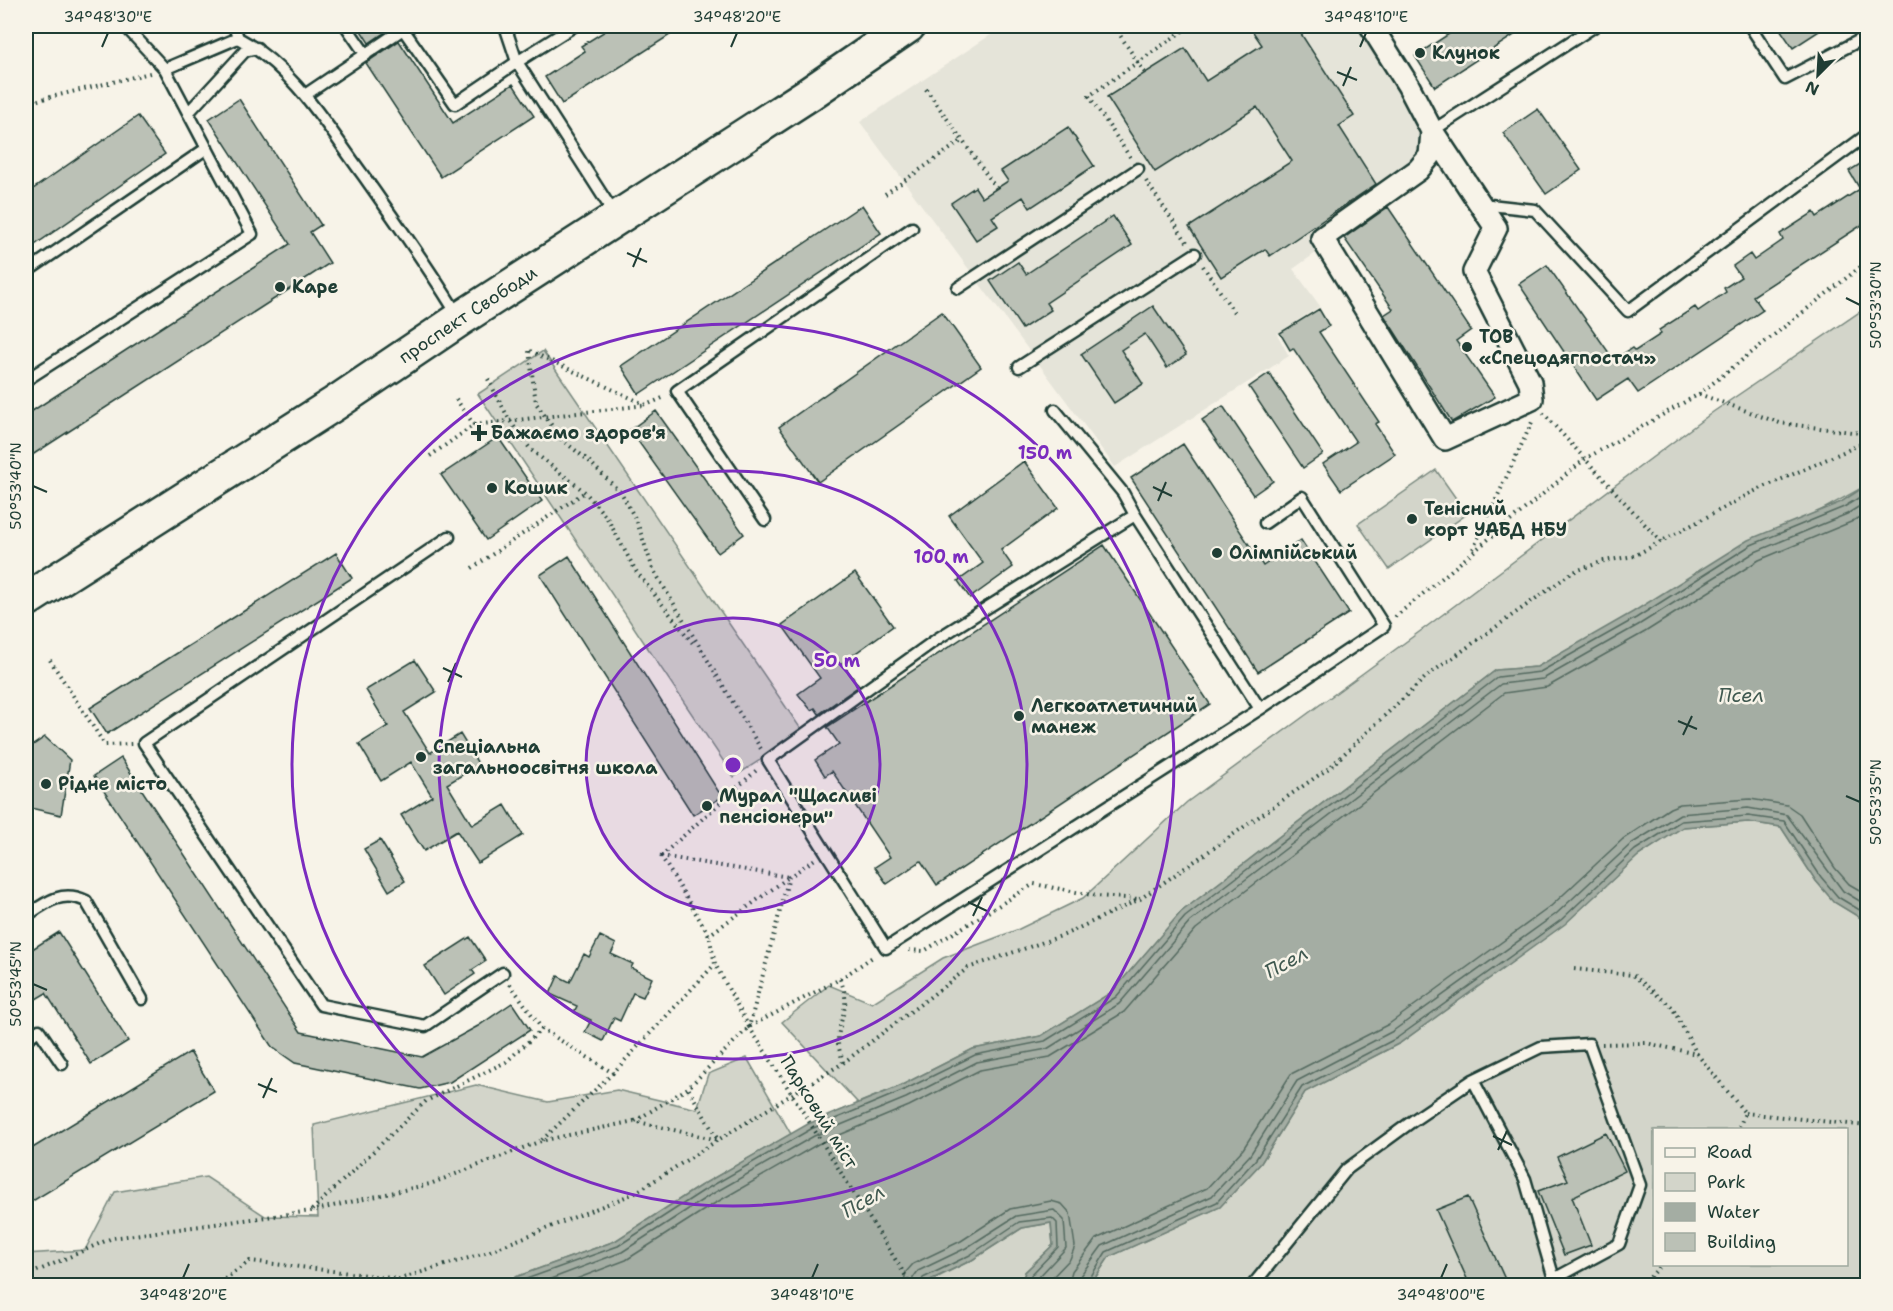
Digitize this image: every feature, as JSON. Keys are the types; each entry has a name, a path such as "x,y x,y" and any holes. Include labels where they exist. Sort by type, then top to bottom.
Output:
{"main road":[{"name":"проспект Свободи","path":"26,600 334,405 460,319 809,94 908,26"}],"street":[{"path":"1371,26 1408,85 1432,131 1496,228 1474,272 1530,382 1532,400 1445,439 1323,238 1418,170 1430,156 1432,131"}],"lane":[{"path":"26,380 252,234 165,69 125,26"},
{"path":"234,26 238,38 257,48 306,95 429,268 460,319"},
{"path":"346,26 366,55"},
{"path":"505,26 517,62 617,217"},
{"path":"306,95 403,29 455,104 574,26"},
{"path":"1432,131 1595,26"},
{"path":"1750,26 1785,79 1868,36"},
{"path":"165,69 238,38"},
{"path":"188,113 245,51 257,48"},
{"path":"1479,204 1534,210 1628,310 1868,134"},
{"path":"26,272 207,148"},
{"path":"958,288 1138,169"},
{"path":"765,520 677,391 912,228"},
{"path":"1019,367 1195,254"},
{"path":"1054,410 1123,493 1260,709"},
{"path":"1135,515 937,639 768,760 886,948 1260,709 1384,626 1302,497 1265,523"},
{"path":"449,537 144,743 321,1005 425,1026 503,973"},
{"path":"26,916 52,899 73,894 86,900 142,999"},
{"path":"26,1039 39,1030 62,1064"},
{"path":"1252,1286 1347,1168 1473,1080 1541,1047 1589,1044 1640,1185 1619,1244 1554,1279 1526,1179 1473,1080"}],"path":[{"path":"1114,26 1145,73"},
{"path":"1190,26 1089,96 1235,314"},
{"path":"26,103 165,69"},
{"path":"926,89 996,188"},
{"path":"885,194 963,140"},
{"path":"1384,626 1585,459 1699,394 1868,261"},
{"path":"646,405 529,351 536,403 561,439 589,461 622,494 637,522 653,569 704,658 768,760 661,856"},
{"path":"488,380 510,421 531,450 585,492 608,518 636,571 704,658"},
{"path":"430,456 474,425 646,405 677,391"},
{"path":"1699,394 1780,423 1868,434"},
{"path":"456,399 474,425"},
{"path":"1532,400 1661,542"},
{"path":"1472,553 1534,418 1532,400"},
{"path":"215,1286 250,1260 399,1279 485,1253 635,1193 843,1063 968,968 1064,935 1140,899 1329,768 1427,676 1573,572 1604,561 1634,556 1755,491 1868,441"},
{"path":"471,568 585,492"},
{"path":"50,660 105,746 144,743"},
{"path":"708,935 825,851"},
{"path":"661,856 789,877"},
{"name":"Парковий міст","path":"661,856 708,935 715,964 749,1027 912,1286"},
{"path":"749,1027 789,877"},
{"path":"26,1276 112,1238 311,1211 430,1184 541,1141 634,1121 688,1088 749,1027 840,979 886,948 924,951 1034,884 1097,896 1140,899"},
{"path":"541,1141 614,1073 715,964"},
{"path":"1574,969 1633,975 1672,1007 1697,1054 1745,1113 1868,1126"},
{"path":"503,973 542,1029 614,1073"},
{"path":"840,979 847,994 838,1041 843,1063"},
{"path":"311,1211 426,1101 506,1062 542,1029"},
{"path":"1589,1044 1646,1043 1697,1054"},
{"path":"688,1088 718,1140"},
{"path":"1739,1128 1745,1113"},
{"path":"634,1121 718,1140"},
{"path":"1642,1286 1660,1266"},
{"path":"1302,1286 1374,1286"}],"shaded area":[{"path":"1004,26 1356,26 1444,163 1293,269 1320,306 1277,334 1289,356 1115,467 860,122"}],"green space":[{"path":"1867,307 1867,485 1537,667 1496,670 1181,912 1112,992 1041,1036 973,1049 900,1086 858,1103 782,1022 829,985 872,1003 943,958 1019,929 1083,898 1187,802 1713,412"},
{"path":"543,351 803,732 734,777 478,394"},
{"name":"Тенісний корт УАБД НБУ","path":"1436,470 1467,514 1389,569 1358,524"},
{"path":"1748,822 1781,827 1816,881 1834,902 1867,922 1867,1285 1090,1286 1109,1257 1220,1207 1261,1163 1305,1092 1400,1043 1564,924 1638,856 1682,827"},
{"path":"747,1058 791,1134 700,1186 615,1241 513,1278 478,1285 258,1283 255,1286 26,1286 26,1254 85,1250 115,1192 206,1177 265,1216 318,1217 314,1125 476,1085 548,1102 617,1090 697,1109 708,1074"},
{"path":"1051,1223 1053,1245 1025,1272 1021,1285 920,1286 972,1260 1022,1228"}],"water":[{"name":"Псел","path":"1867,485 1867,922 1834,902 1816,881 1781,827 1748,822 1683,827 1638,856 1565,924 1400,1043 1305,1092 1261,1163 1220,1207 1109,1257 1090,1285 1021,1285 1025,1272 1053,1245 1051,1223 1022,1228 972,1260 920,1285 478,1285 513,1278 615,1241 700,1186 808,1124 900,1086 973,1049 1041,1036 1112,992 1181,912 1496,670 1537,667 1633,612 1748,540 1841,502"}],"building":[{"path":"358,26 389,26 391,28 369,43"},
{"path":"613,26 684,26 562,104 545,77 585,51 581,46"},
{"path":"1249,26 1296,26 1354,116 1339,126 1376,184 1270,256 1265,249 1221,277 1189,227 1292,161 1257,107 1155,172 1107,97 1185,48 1206,81 1262,45"},
{"path":"1461,26 1528,26 1435,87 1415,56"},
{"path":"1778,26 1827,26 1793,48"},
{"path":"399,41 453,123 513,84 534,116 441,177 366,63"},
{"path":"239,99 321,225 310,232 330,263 26,459 26,415 290,244 209,119"},
{"path":"1538,109 1581,170 1546,194 1503,133"},
{"path":"138,116 165,154 26,251 26,194"},
{"path":"1068,127 1094,166 1030,208 1023,197 992,217 998,226 976,240 951,203 975,187 982,198 1008,181 1001,171"},
{"path":"1868,159 1868,221 1753,296 1763,310 1638,393 1628,379 1596,400 1519,284 1547,265 1614,360 1632,348 1635,351 1661,334 1659,330 1695,307 1698,311 1726,292 1724,288 1741,277 1733,266 1750,254 1754,260 1783,240 1780,234 1814,212 1817,217 1860,189 1849,171"},
{"path":"862,205 881,233 639,394 621,366"},
{"path":"1388,207 1471,330 1456,341 1495,397 1452,422 1384,315 1393,309 1344,238"},
{"path":"1113,216 1132,245 1046,303 1051,310 1022,329 990,281 1018,262 1026,274"},
{"path":"1153,306 1186,355 1167,368 1145,334 1121,350 1143,384 1114,403 1081,354"},
{"path":"1319,309 1329,326 1319,332 1379,422 1375,424 1395,454 1341,490 1323,464 1356,442 1293,348 1290,350 1280,333"},
{"path":"942,312 981,367 818,482 779,427"},
{"path":"1269,373 1323,454 1303,468 1249,387"},
{"path":"1223,406 1273,481 1253,495 1202,420"},
{"path":"656,411 744,534 718,553 630,430"},
{"name":"Кошик","path":"498,437 542,501 486,540 441,475"},
{"name":"Олімпійський","path":"1183,444 1263,566 1301,540 1349,613 1258,672 1131,478"},
{"path":"1024,461 1058,508 1001,550 1013,567 970,598 958,581 983,563 949,516"},
{"name":"Легкоатлетичний манеж","path":"1104,545 1210,704 937,885 921,861 887,884 875,867 890,857 832,771 825,776 815,760 839,744 827,727"},
{"path":"336,553 352,578 107,734 90,708"},
{"path":"569,556 722,797 693,815 540,575"},
{"path":"855,573 893,626 842,663 859,686 819,714 815,708 811,710 798,694 820,678 782,625"},
{"name":"Спеціальна загальноосвітня школа","path":"415,660 436,692 404,712 430,753 460,734 479,765 447,784 472,825 505,805 523,835 478,863 457,831 424,851 401,815 432,796 411,762 381,781 359,744 388,726 366,690"},
{"name":"Рідне місто","path":"45,737 70,760 61,815 26,807 26,750"},
{"path":"121,758 301,1032 422,1057 478,1026 512,1003 530,1030 450,1082 420,1089 295,1063 272,1047 94,776"},
{"path":"380,840 405,881 389,891 364,849"},
{"path":"59,932 128,1041 91,1064 46,993 26,1005 26,953"},
{"path":"600,936 616,944 611,954 633,964 631,968 652,978 643,997 633,993 620,1021 614,1018 603,1041 585,1032 591,1020 574,1012 577,1006 550,994 558,976 570,982 584,954 589,957"},
{"path":"470,937 486,961 472,970 475,974 444,995 425,966"},
{"path":"190,1052 214,1091 26,1205 26,1152"},
{"path":"1606,1133 1625,1171 1572,1197 1591,1245 1564,1255 1538,1191 1568,1180 1557,1157"},
{"path":"1468,1197 1508,1286 1470,1286 1436,1210"}],"place":[{"name":"Клунок","path":"1420,53"},
{"name":"Каре","path":"280,287"},
{"name":"ТОВ «Спецодягпостач»","path":"1467,347"},
{"name":"Бажаємо здоров'я","path":"479,433"},
{"name":"Кошик","path":"492,488"},
{"name":"Тенісний корт УАБД НБУ","path":"1412,519"},
{"name":"Олімпійський","path":"1217,553"},
{"name":"Легкоатлетичний манеж","path":"1019,716"},
{"name":"Спеціальна загальноосвітня школа","path":"421,757"},
{"name":"Рідне місто","path":"46,784"},
{"name":"Мурал \"Щасливі пенсіонери\"","path":"707,806"}]}
